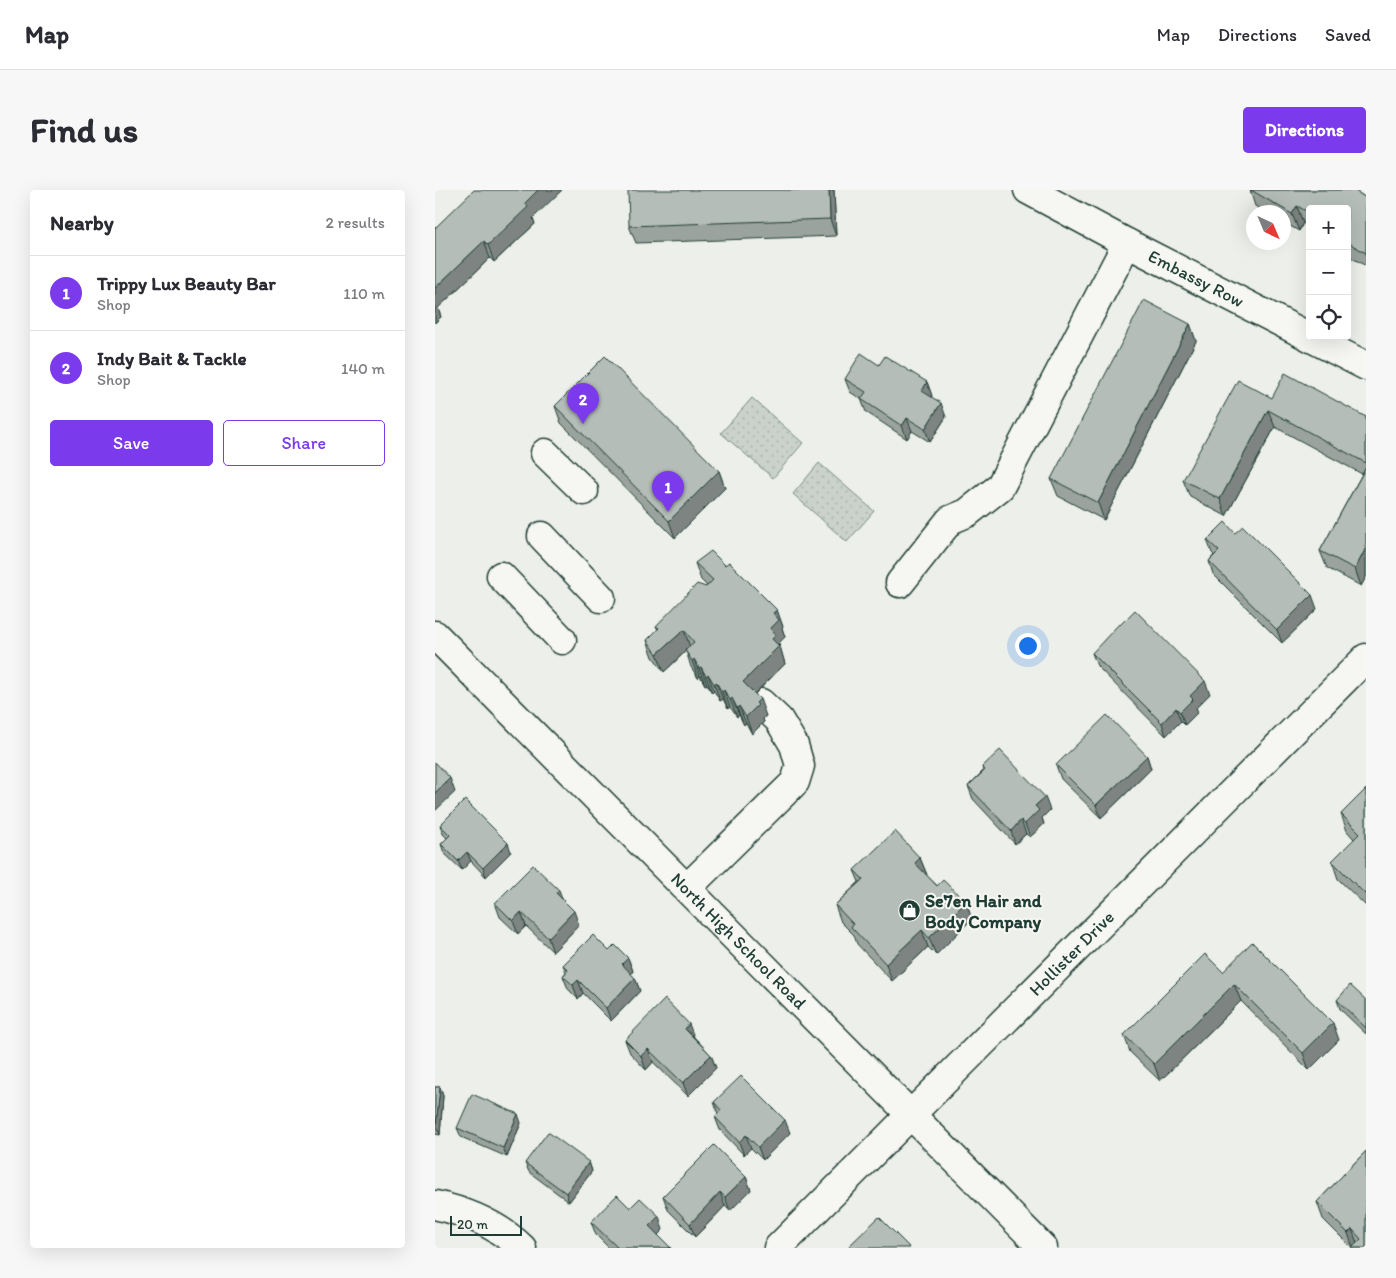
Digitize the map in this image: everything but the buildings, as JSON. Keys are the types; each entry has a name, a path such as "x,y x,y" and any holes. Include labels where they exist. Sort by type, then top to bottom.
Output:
{"street":[{"name":"Embassy Row","path":"1028,190 1366,366"},
{"path":"900,583 950,520 967,513 999,487 1127,243"},
{"path":"545,453 584,491"},
{"path":"542,536 601,598"},
{"path":"501,576 563,640"},
{"name":"North High School Road","path":"435,635 1043,1248"},
{"name":"Hollister Drive","path":"779,1248 1366,658"},
{"path":"687,888 795,782 800,766 794,745 779,720 761,702"},
{"path":"435,1206 451,1209 481,1220 522,1248"}],"shaded area":[{"path":"752,398 803,443 773,478 721,433"},
{"path":"819,463 874,511 847,542 793,494"}],"place":[{"name":"Indy Bait & Tackle","path":"583,424"},
{"name":"Trippy Lux Beauty Bar","path":"668,512"},
{"name":"Se7en Hair and Body Company","path":"909,911"}]}
